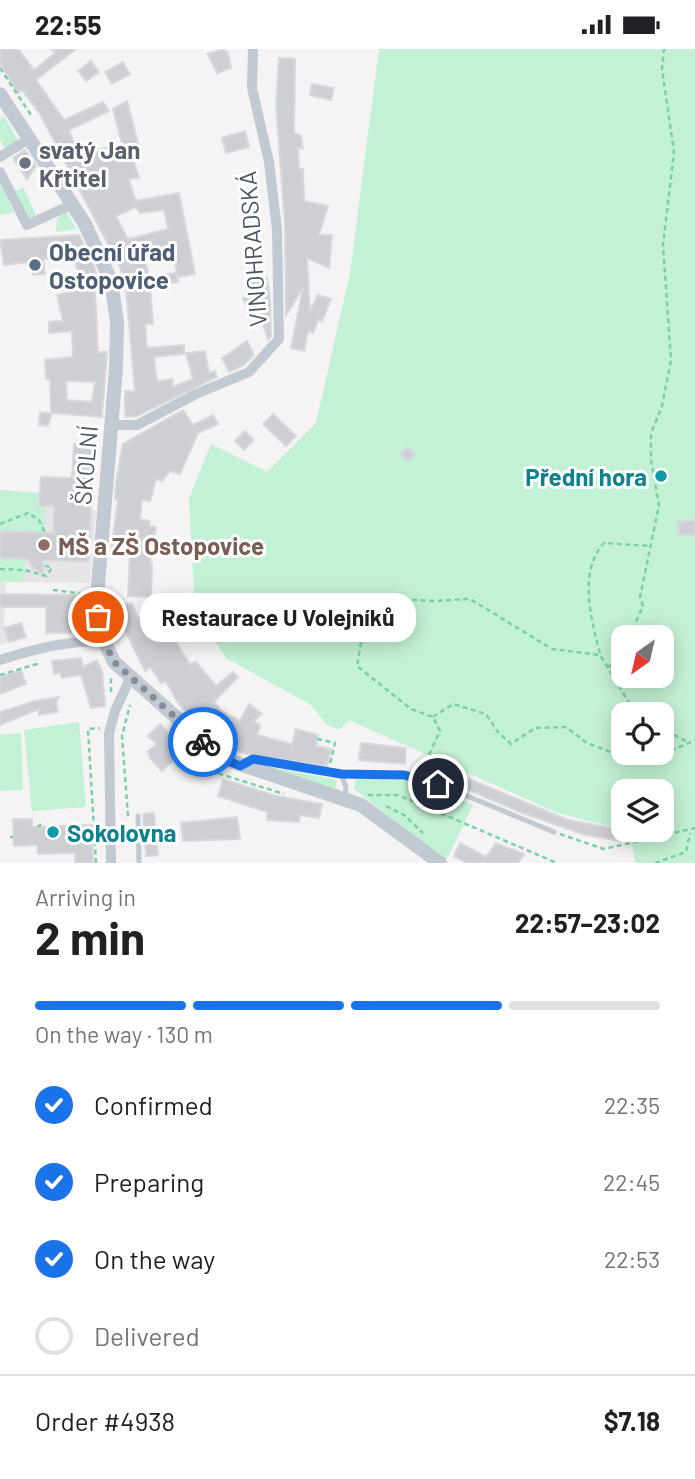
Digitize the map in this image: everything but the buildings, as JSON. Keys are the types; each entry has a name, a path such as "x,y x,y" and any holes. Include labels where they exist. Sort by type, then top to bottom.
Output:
{"street":[{"name":"VINOHRADSKÁ","path":"112,425 137,425 196,394 248,372 279,339 278,230 268,162 252,87 253,49"},
{"name":"ŠKOLNÍ","path":"0,93 73,204 97,246 111,281 117,341 98,581 98,617 104,641 114,662 222,758 361,805 440,863"},
{"path":"0,157 24,142"},
{"path":"0,172 27,225 73,204"},
{"path":"0,660 63,644 104,641"},
{"path":"111,863 110,733 115,711 130,678"}],"lane":[{"path":"243,764 253,759 341,774 404,775 438,784 554,832"},
{"path":"341,774 346,787 345,799"},
{"path":"138,816 139,863"}],"path":[{"path":"634,625 643,606 640,597 659,505 651,460 651,433 662,406 671,360 663,244 674,152 662,69 664,49"},
{"path":"0,524 28,513 39,520 45,533"},
{"path":"629,702 600,655 589,597 594,555 604,543 650,547"},
{"path":"0,569 25,570 46,576 52,568 43,565"},
{"path":"53,590 89,594 88,602"},
{"path":"428,761 440,731 433,717 411,709 357,666 363,631 383,610 385,598 433,601 470,599 552,649 600,655"},
{"path":"0,675 37,664 35,656"},
{"path":"608,667 611,664"},
{"path":"108,673 113,681 109,703"},
{"path":"128,823 122,736 131,699 135,701"},
{"path":"433,717 453,704 486,714 498,732 512,744 535,728 566,727 587,743 616,754 653,759 695,740"},
{"path":"96,863 88,729 106,727"},
{"path":"674,735 690,743"},
{"path":"177,736 217,773 290,796"},
{"path":"317,739 335,743 330,768"},
{"path":"345,799 377,793 398,796 557,863"},
{"path":"37,827 37,824 42,824"},
{"path":"554,832 604,849 695,828"},
{"path":"655,863 686,852 691,831"}],"shaded area":[{"path":"0,490 40,493 40,506 96,510 90,583 6,582 4,628 9,642 0,645"}],"green space":[{"path":"379,49 695,49 695,863 636,863 631,842 674,842 674,779 611,779 611,827 558,813 349,720 339,730 327,725 311,705 226,658 195,612 189,498 211,444 267,472 316,423 350,273"},
{"path":"4,116 19,142 6,150 0,140 0,119"},
{"path":"0,181 14,213 0,215"},
{"path":"23,187 36,215 23,221 11,194"},
{"path":"66,212 77,229 56,232 57,218"},
{"path":"0,490 40,493 39,505 45,506 45,533 0,531"},
{"path":"0,558 26,559 24,581 0,582"},
{"path":"79,722 86,807 32,811 24,730"},
{"path":"21,733 23,790 0,791 0,735"},
{"path":"255,764 337,780 335,789"},
{"path":"356,777 415,781 473,805 448,857 444,860 354,789"}],"way so far":[{"path":"98,617 104,641 114,662 203,742"}],"place":[{"name":"svatý Jan Křtitel","path":"25,163"},
{"name":"Obecní úřad Ostopovice","path":"35,265"},
{"name":"Přední hora","path":"661,476"},
{"name":"MŠ a ZŠ Ostopovice","path":"44,545"},
{"name":"Restaurace U Volejníků","path":"98,617"},
{"name":"Sokolovna","path":"53,832"}],"route":[{"path":"203,742 222,758 240,766 253,759 341,774 404,775 438,784"}]}
